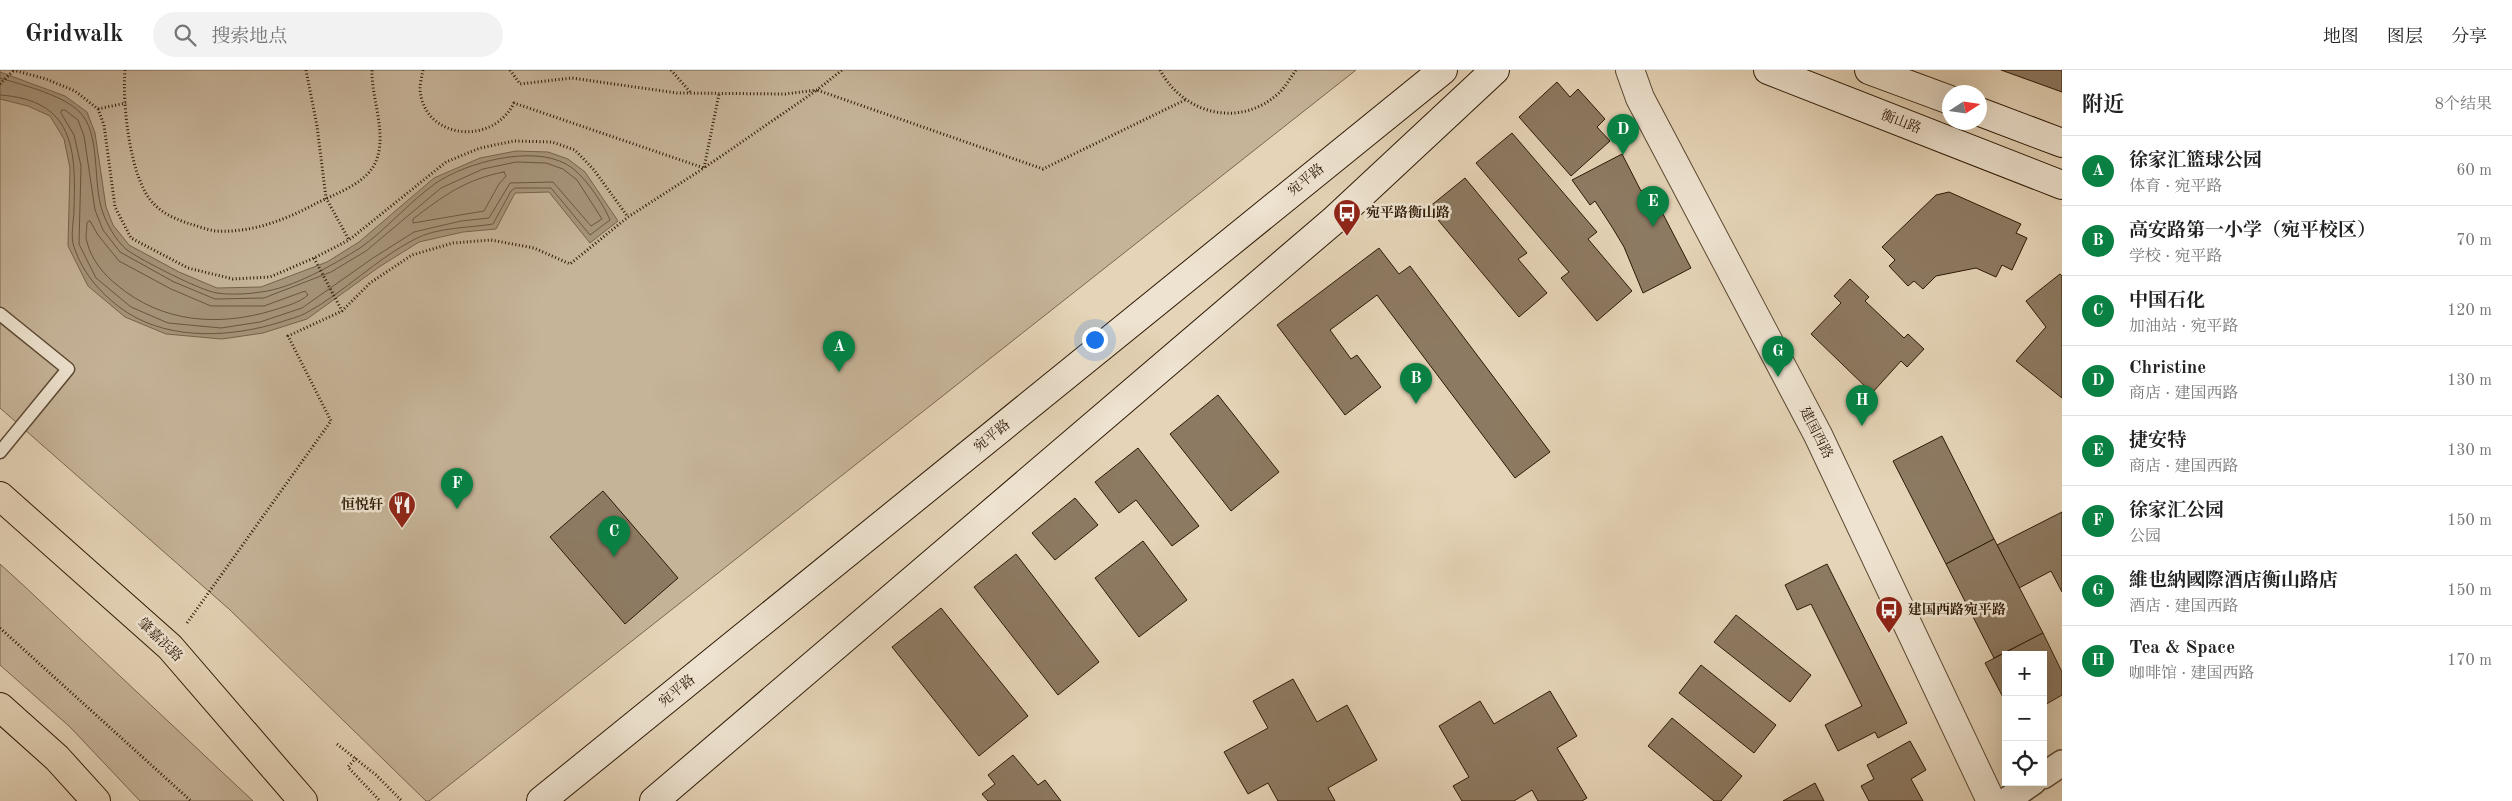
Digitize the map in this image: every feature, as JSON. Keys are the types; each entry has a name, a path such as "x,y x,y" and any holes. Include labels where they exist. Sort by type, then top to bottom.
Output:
{"main road":[{"name":"宛平路","path":"541,801 1443,70"},
{"path":"654,801 1333,221 1495,70"},
{"name":"建国西路","path":"1630,70 1640,98 1818,435 1991,801"},
{"name":"衡山路","path":"1768,70 2062,185"},
{"path":"1869,70 1942,97"},
{"path":"1987,115 2062,143"},
{"name":"肇嘉浜路","path":"0,496 170,647 303,801"},
{"path":"0,707 56,758 96,801"}],"street":[{"path":"2047,773 2062,763"},
{"path":"2006,801 2027,786"}],"lane":[{"path":"0,314 68,368 0,452"}],"path":[{"path":"0,84 14,70 46,79 75,91 98,109 104,125 114,207 131,238 188,268 233,280 270,276 314,258 349,240 446,162 480,148 514,140 552,142 575,150 594,170 628,217"},
{"path":"125,70 126,103 131,147 139,180 153,204 178,220 215,231 257,228 289,218 356,183 373,167 380,147 372,70"},
{"path":"306,70 317,126 326,198 349,240"},
{"path":"423,70 420,88 423,102 433,119 448,129 468,133 491,128 507,116 514,103 704,168"},
{"path":"510,70 520,84 572,78 634,88 691,94 785,94 817,90 1043,170 1184,100"},
{"path":"671,70 691,94"},
{"path":"170,647 331,420 288,336 342,311 370,283 412,255 453,243 490,240 534,248 570,264 628,217 704,168 817,90 842,70"},
{"path":"1160,70 1168,85 1184,100 1209,111 1234,114 1260,106 1281,92 1296,70"},
{"path":"704,168 719,94"},
{"path":"98,109 126,103"},
{"path":"314,258 342,311"},
{"path":"0,628 191,801"},
{"path":"336,744 356,758 402,801"},
{"path":"356,758 348,768 380,801"}],"shaded area":[{"path":"0,70 1356,70 429,801 426,801 229,609 0,408"},
{"path":"0,564 253,801 140,801 70,727 0,665"}],"water":[{"path":"0,72 65,96 87,112 95,133 106,207 113,225 129,245 179,272 217,288 261,287 327,262 359,242 434,178 480,158 516,151 548,152 568,159 585,172 618,221 590,243 549,192 515,193 496,229 463,232 419,242 379,267 307,319 263,333 222,339 166,334 125,317 88,286 68,246 70,168 64,139 50,116 28,106 0,99"}],"building":[{"path":"2001,70 2062,70 2062,92"},
{"path":"1557,82 1570,97 1578,89 1605,119 1597,127 1610,141 1571,176 1519,117"},
{"path":"1512,133 1597,232 1588,239 1632,291 1597,321 1561,278 1569,272 1476,163"},
{"path":"1622,154 1641,191 1649,187 1691,268 1643,293 1624,247 1612,227 1595,201 1590,205 1572,180"},
{"path":"1465,178 1527,253 1518,259 1547,293 1519,317 1428,208"},
{"path":"1949,192 2021,224 2016,233 2027,238 2012,270 2002,265 1996,277 1976,268 1936,276 1923,289 1914,281 1908,286 1889,266 1895,260 1882,247 1936,195"},
{"path":"1379,248 1399,274 1410,266 1550,452 1515,478 1377,295 1330,330 1351,359 1357,355 1381,387 1345,415 1277,325"},
{"path":"2060,274 2062,276 2062,398 2016,361 2046,327 2026,301"},
{"path":"1850,279 1869,297 1865,301 1904,338 1908,334 1924,349 1907,367 1901,361 1872,393 1811,334 1841,303 1834,296"},
{"path":"1218,395 1279,472 1231,511 1170,434"},
{"path":"1942,436 1994,539 1946,564 1893,461"},
{"path":"1138,448 1199,526 1172,546 1136,500 1119,513 1095,482"},
{"path":"603,491 678,578 625,624 550,537"},
{"path":"1075,498 1098,525 1055,560 1032,533"},
{"path":"2062,512 2062,592 2051,571 2019,588 1997,545"},
{"path":"1994,539 2043,633 2008,651 2002,651 2002,654 1994,658 1946,564"},
{"path":"1143,541 1187,600 1139,637 1095,578"},
{"path":"1016,554 1099,662 1058,695 974,587"},
{"path":"1827,564 1907,723 1878,738 1875,732 1838,751 1825,725 1862,706 1811,604 1797,610 1785,585"},
{"path":"941,608 1028,716 979,756 892,647"},
{"path":"1736,615 1811,675 1790,702 1714,642"},
{"path":"2043,633 2062,672 2062,695 2047,704 2047,651 2008,651"},
{"path":"2002,654 2002,695 1985,663"},
{"path":"1701,665 1776,725 1754,753 1679,693"},
{"path":"1293,679 1317,722 1347,705 1377,760 1328,788 1335,801 1278,801 1268,783 1248,794 1224,752 1268,728 1253,701"},
{"path":"1550,691 1577,736 1557,748 1587,798 1582,801 1538,801 1532,790 1514,801 1462,801 1453,786 1469,777 1439,726 1480,701 1494,724"},
{"path":"1672,718 1742,776 1721,801 1714,801 1648,746"},
{"path":"1910,741 1926,770 1911,779 1923,801 1869,801 1861,786 1874,779 1867,765"},
{"path":"1013,755 1038,785 1045,780 1061,801 988,801 982,794 995,784 988,775"},
{"path":"1815,783 1824,801 1783,801"}],"place":[{"name":"Christine","path":"1623,155"},
{"name":"捷安特","path":"1653,227"},
{"name":"宛平路衡山路","path":"1347,237"},
{"name":"徐家汇篮球公园","path":"839,372"},
{"name":"維也納國際酒店衡山路店","path":"1778,377"},
{"name":"高安路第一小学（宛平校区）","path":"1416,404"},
{"name":"Tea & Space","path":"1862,426"},
{"name":"徐家汇公园","path":"457,509"},
{"name":"恒悦轩","path":"402,529"},
{"name":"中国石化","path":"614,557"},
{"name":"建国西路宛平路","path":"1889,634"}]}
